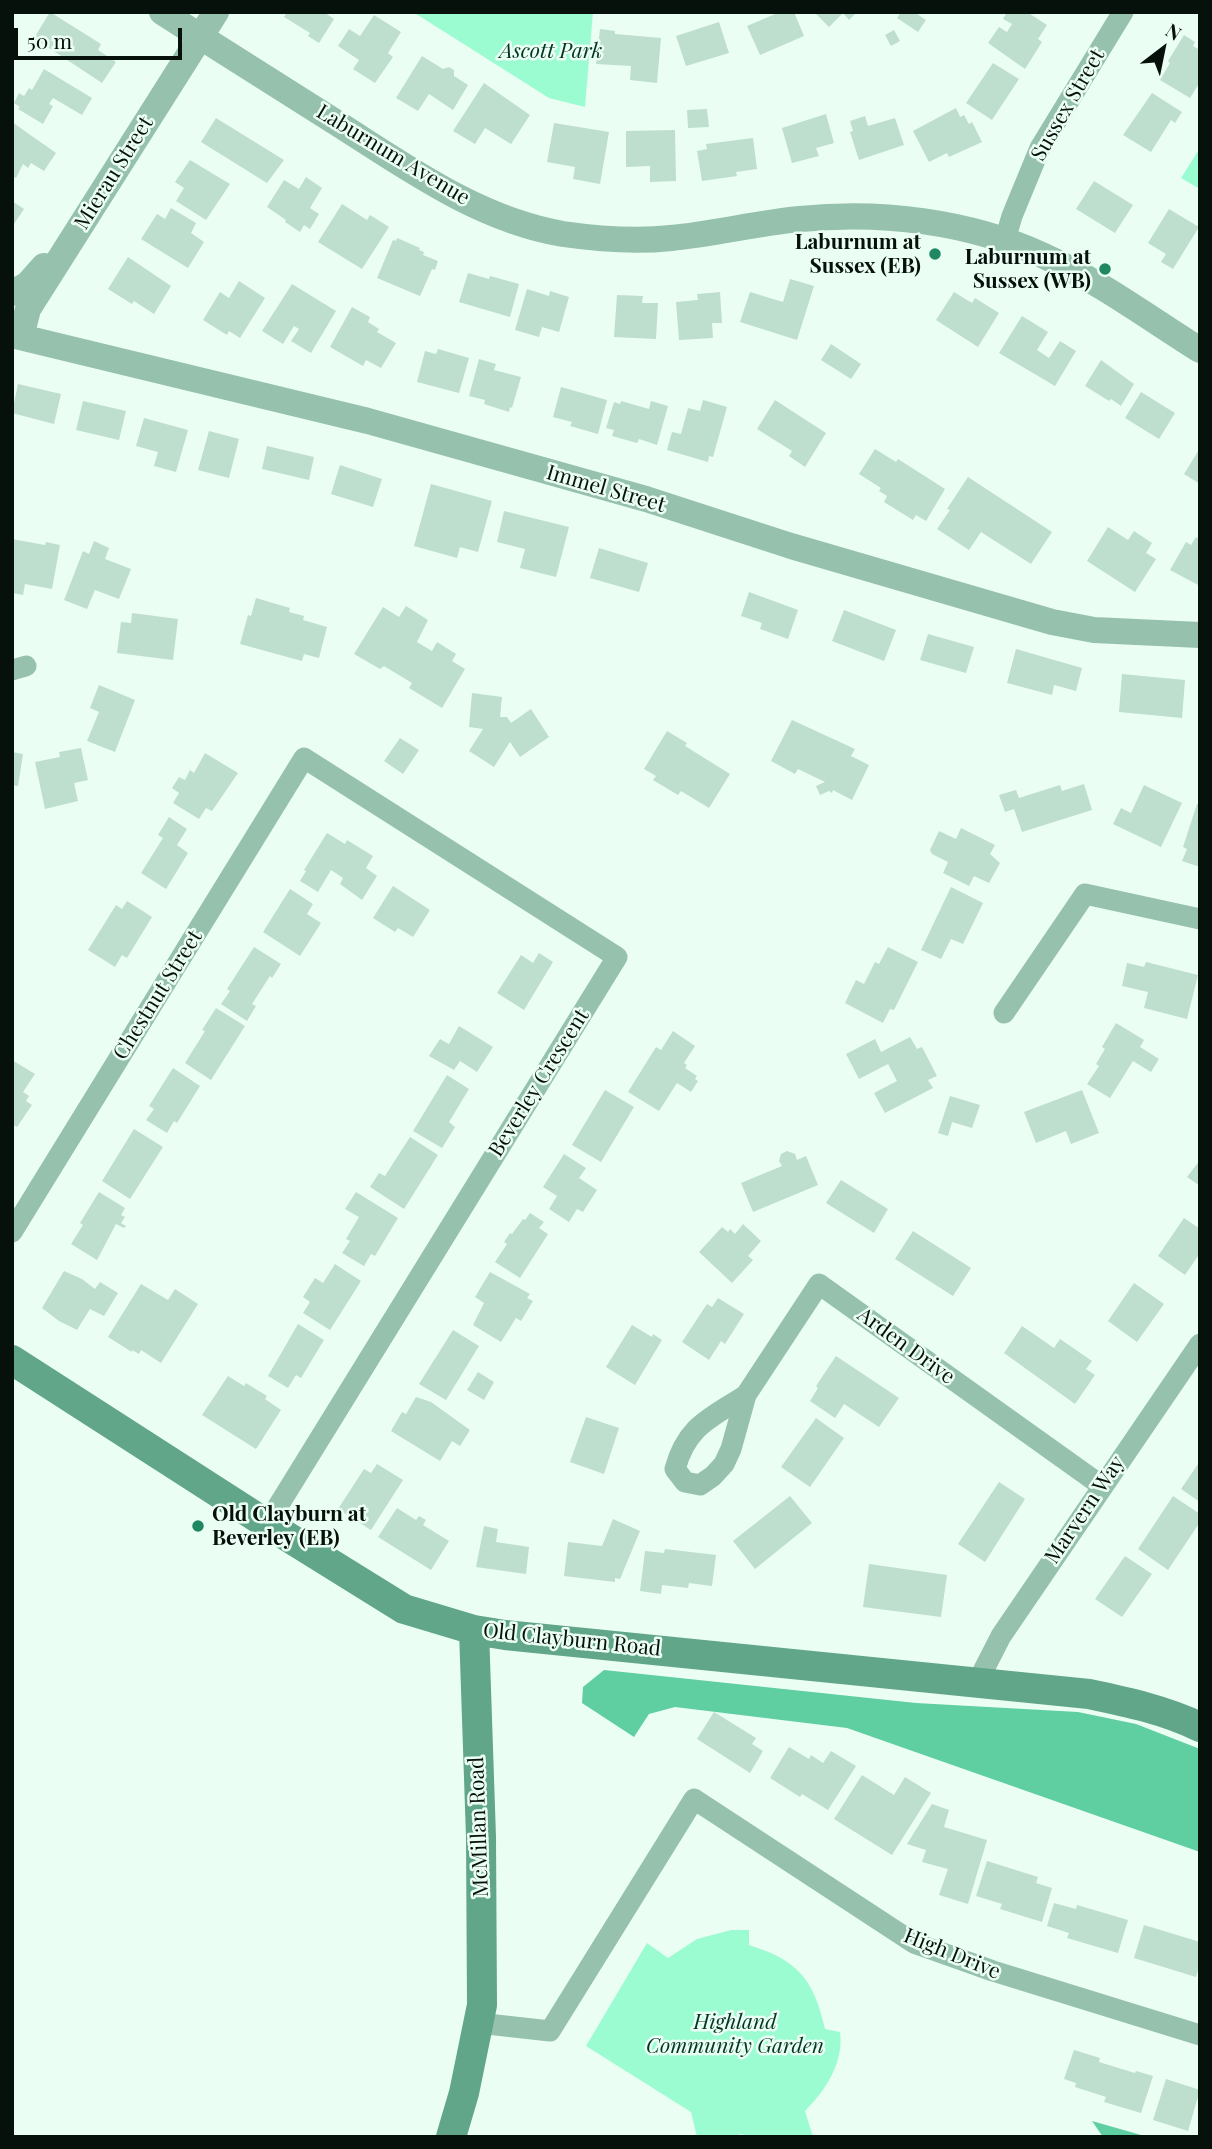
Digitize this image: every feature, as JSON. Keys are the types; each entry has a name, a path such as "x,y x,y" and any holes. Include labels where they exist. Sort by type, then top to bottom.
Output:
{"main road":[{"name":"Old Clayburn Road","path":"12,1360 404,1609 474,1630 505,1635 1089,1694 1135,1704 1182,1718 1200,1727"},
{"name":"McMillan Road","path":"451,2137 464,2093 482,2004 481,1837 474,1630"}],"street":[{"name":"Laburnum Avenue","path":"162,12 410,170 461,199 523,224 561,233 630,240 670,238 799,219 842,216 882,216 932,223 1005,240 1045,256 1088,279 1200,350"},
{"name":"Mierau Street","path":"17,336 28,309 216,12"},
{"name":"Sussex Street","path":"1005,240 1040,148 1123,12"},
{"path":"12,293 28,284 78,229"},
{"name":"Immel Street","path":"17,336 368,421 646,499 791,546 1052,622 1094,630 1200,635"},
{"name":"Chestnut Street","path":"12,1232 304,758"},
{"name":"Beverley Crescent","path":"267,1524 617,957 304,758"},
{"path":"1004,1013 1085,894 1200,919"},
{"name":"Arden Drive","path":"746,1395 819,1284 1101,1486"},
{"name":"Marvern Way","path":"978,1681 1000,1636 1200,1344"},
{"name":"High Drive","path":"478,2023 550,2031 694,1799 914,1943 993,1971 1200,2035"}],"green space":[{"name":"Ascott Park","path":"413,12 593,12 585,107 549,98"},
{"path":"1200,148 1200,189 1181,178"},
{"path":"604,1670 916,1703 1078,1712 1136,1724 1200,1749 1200,1852 847,1728 675,1707 649,1714 634,1737 582,1703 583,1687"},
{"name":"Highland Community Garden","path":"731,1930 749,1930 749,1945 792,1965 809,1985 825,2029 840,2032 839,2054 832,2075 805,2111 813,2137 758,2137 740,2134 735,2137 697,2137 691,2112 586,2046 647,1943 668,1958 697,1939"},
{"path":"1092,2121 1148,2137 1103,2137"}],"building":[{"path":"50,12 101,44 98,50 116,62 102,83 34,38"},
{"path":"287,12 324,12 334,19 319,43 308,36 310,33 284,17"},
{"path":"780,12 794,12 804,36 760,55 747,26"},
{"path":"814,12 857,12 849,20 843,13 829,27"},
{"path":"901,12 914,12 926,20 918,32 897,18"},
{"path":"1007,12 1027,12 1047,25 1038,39 1042,42 1025,69 988,43 999,27 1007,32 1012,24 1003,19"},
{"path":"374,15 401,32 388,53 393,57 375,83 353,69 359,60 338,46 349,29 360,36"},
{"path":"719,22 729,53 686,66 676,36"},
{"path":"600,29 615,31 615,34 661,38 657,83 630,80 631,66 596,64"},
{"path":"894,30 900,41 891,46 885,35"},
{"path":"1184,35 1195,42 1193,46 1200,50 1200,82 1190,98 1160,80"},
{"path":"422,56 443,69 449,67 454,70 454,76 468,85 453,110 429,94 418,111 396,98"},
{"path":"993,63 1019,79 992,120 966,103"},
{"path":"44,69 92,98 82,115 53,98 49,104 53,106 43,124 18,109 20,107 14,103 19,93 24,96 29,88 32,90"},
{"path":"484,83 530,115 511,144 485,128 475,144 453,131"},
{"path":"1152,93 1182,112 1175,123 1171,120 1151,152 1123,135"},
{"path":"956,108 960,117 964,115 969,124 972,122 982,142 949,157 947,153 929,162 913,131"},
{"path":"707,109 709,127 688,128 687,110"},
{"path":"826,114 834,143 816,148 819,156 792,163 782,128"},
{"path":"865,116 868,126 895,118 904,145 859,160 850,132 853,131 850,121"},
{"path":"216,118 284,160 267,183 201,142"},
{"path":"12,122 56,153 44,171 31,163 28,168 23,164 16,178 12,176"},
{"path":"554,123 609,132 600,184 573,179 575,167 547,162"},
{"path":"675,130 676,181 650,182 650,166 626,167 626,131"},
{"path":"753,138 757,169 736,172 737,176 702,181 697,151 707,149 706,144"},
{"path":"190,160 230,184 206,220 176,201 184,188 175,182"},
{"path":"306,177 322,188 310,208 319,214 310,229 304,225 300,232 267,207 284,180 299,189"},
{"path":"1094,181 1133,205 1115,233 1076,209"},
{"path":"12,201 24,209 12,227"},
{"path":"342,204 367,220 370,215 389,227 362,269 318,242"},
{"path":"171,208 196,223 191,233 204,242 188,268 141,239 157,214 165,219"},
{"path":"1169,209 1199,227 1173,269 1161,262 1166,254 1148,243"},
{"path":"397,238 420,248 419,250 424,252 423,255 438,261 420,296 377,278 393,240 396,241"},
{"path":"128,257 171,286 154,314 108,289"},
{"path":"468,273 519,284 510,317 459,302"},
{"path":"790,279 814,286 797,340 740,322 750,292 783,302"},
{"path":"239,281 265,298 240,338 229,331 227,335 203,320 220,292 229,298"},
{"path":"292,284 336,311 311,353 291,341 299,329 294,326 283,344 262,331"},
{"path":"527,289 549,296 550,291 569,297 559,332 542,327 539,337 515,330"},
{"path":"720,292 722,323 712,323 713,338 679,340 676,302 698,300 697,294"},
{"path":"954,292 972,303 975,298 999,313 978,347 936,320"},
{"path":"617,295 643,296 642,303 658,303 656,339 614,337"},
{"path":"352,307 370,317 368,322 379,329 377,332 396,343 381,368 366,360 363,366 330,347"},
{"path":"1022,316 1048,332 1037,350 1049,358 1060,341 1076,351 1055,386 999,353"},
{"path":"831,344 861,364 851,379 821,360"},
{"path":"438,349 469,358 459,393 417,382 425,351 436,354"},
{"path":"479,359 496,364 494,370 521,377 509,412 484,404 485,400 469,396"},
{"path":"1101,360 1134,384 1121,406 1085,386"},
{"path":"18,384 61,394 54,424 12,413"},
{"path":"561,387 607,400 598,434 570,426 572,422 553,417"},
{"path":"1141,392 1175,413 1159,439 1125,418"},
{"path":"703,400 727,407 713,457 709,456 708,462 667,450 672,432 681,434 688,408 700,411"},
{"path":"775,400 826,433 805,467 789,456 792,451 757,429"},
{"path":"83,401 126,411 119,440 76,430"},
{"path":"621,401 649,409 651,401 668,406 657,445 639,439 637,443 612,436 614,430 606,428 614,402 620,404"},
{"path":"144,418 188,430 176,472 154,466 158,452 136,446"},
{"path":"209,431 239,439 229,478 198,470"},
{"path":"267,446 314,457 309,480 262,469"},
{"path":"1200,448 1200,484 1184,474"},
{"path":"875,449 896,462 898,459 945,489 926,521 916,515 913,520 884,502 887,496 879,491 881,488 859,474"},
{"path":"340,465 382,479 373,507 331,494"},
{"path":"968,477 1052,532 1031,564 981,532 969,550 937,529"},
{"path":"431,484 492,501 478,552 460,547 457,558 414,546"},
{"path":"504,511 569,527 556,577 520,568 525,549 497,542"},
{"path":"1108,527 1128,540 1134,531 1152,543 1146,553 1156,559 1135,592 1087,561"},
{"path":"1196,537 1200,539 1200,586 1170,570 1186,542 1191,545"},
{"path":"12,539 60,545 52,589 25,584 23,595 12,593"},
{"path":"94,541 109,548 105,559 131,569 119,599 95,590 87,609 64,600 83,551 89,554"},
{"path":"599,548 648,563 639,592 590,578"},
{"path":"749,592 798,610 788,639 760,629 762,623 741,616"},
{"path":"256,598 290,608 289,612 304,616 303,620 327,627 319,658 304,654 302,661 240,644"},
{"path":"406,606 428,620 417,642 432,651 437,642 456,654 452,661 465,669 442,708 409,688 412,683 384,666 380,669 354,654 383,607 399,617"},
{"path":"844,610 896,630 884,661 832,641"},
{"path":"132,613 178,619 173,660 117,653 121,622 131,623"},
{"path":"928,634 974,647 966,673 920,660"},
{"path":"1016,649 1082,668 1076,691 1054,685 1052,695 1007,683"},
{"path":"1122,674 1185,680 1182,718 1119,712"},
{"path":"99,685 135,700 115,752 87,741 99,712 90,708"},
{"path":"472,693 502,697 500,717 507,717 511,723 531,709 549,737 520,757 510,742 494,767 469,751 483,729 469,727"},
{"path":"792,720 855,749 851,756 869,765 852,800 833,790 832,793 829,791 820,795 816,786 825,782 798,769 795,774 771,761"},
{"path":"667,731 687,743 685,746 730,774 709,808 681,791 678,795 653,780 656,776 644,769"},
{"path":"400,738 419,750 403,774 384,761"},
{"path":"81,748 88,780 74,783 78,801 45,809 35,762 60,757 59,752"},
{"path":"12,752 23,754 18,786 12,785"},
{"path":"205,753 238,773 212,811 206,808 199,819 173,803 179,793 172,788 179,777 185,780 190,770 194,773"},
{"path":"1084,784 1092,810 1022,832 1014,809 1005,812 999,795 1016,790 1019,798 1060,785 1062,791"},
{"path":"1144,785 1182,803 1161,847 1113,824 1121,808 1131,813"},
{"path":"1197,804 1200,805 1200,867 1182,861 1187,849 1183,847"},
{"path":"169,817 187,829 177,845 188,853 166,889 141,873 163,838 158,835"},
{"path":"961,828 995,845 990,854 1000,863 989,883 974,876 969,886 943,873 948,862 932,854 930,850 939,831 956,839"},
{"path":"327,833 345,844 347,840 373,856 366,868 377,876 362,900 340,884 343,878 331,870 318,892 300,881"},
{"path":"393,886 430,910 413,937 398,928 395,932 373,918"},
{"path":"951,887 983,903 963,944 951,939 941,959 921,950"},
{"path":"290,889 313,904 307,914 321,923 300,956 263,932"},
{"path":"127,901 152,917 127,958 122,955 115,967 88,950 116,905 122,909"},
{"path":"254,947 281,964 252,1004 256,1006 247,1021 221,1004 230,991 227,989"},
{"path":"888,947 918,962 894,1010 890,1009 883,1023 845,1003 856,980 864,984 875,962 879,964"},
{"path":"539,953 553,962 524,1010 497,993 521,955 533,963"},
{"path":"1146,962 1198,975 1187,1019 1144,1008 1148,992 1122,986 1127,963 1144,967"},
{"path":"216,1008 245,1026 211,1080 185,1063"},
{"path":"1116,1023 1144,1040 1140,1047 1159,1059 1151,1072 1133,1061 1110,1098 1087,1084 1099,1066 1096,1064 1105,1049 1102,1047"},
{"path":"459,1026 493,1047 477,1072 460,1061 454,1070 429,1056 440,1039 449,1044"},
{"path":"673,1031 695,1046 684,1063 687,1065 685,1068 697,1076 695,1079 698,1081 691,1092 677,1083 659,1111 628,1092 656,1047 661,1050"},
{"path":"910,1037 917,1049 922,1047 937,1076 928,1080 933,1088 885,1113 874,1093 897,1081 888,1064 859,1079 846,1054 875,1039 881,1052"},
{"path":"12,1060 35,1074 23,1092 29,1096 26,1101 32,1105 17,1127 12,1124"},
{"path":"173,1068 200,1086 177,1123 174,1121 167,1133 146,1120 154,1109 149,1106"},
{"path":"447,1075 469,1089 449,1122 455,1127 442,1148 413,1131"},
{"path":"605,1090 634,1107 601,1162 572,1145"},
{"path":"1082,1090 1099,1133 1071,1144 1066,1131 1036,1143 1024,1112"},
{"path":"950,1096 980,1105 972,1128 952,1122 948,1136 938,1133"},
{"path":"134,1129 163,1147 130,1199 102,1181"},
{"path":"410,1137 438,1155 404,1209 370,1187 379,1173 385,1176"},
{"path":"787,1151 795,1154 797,1160 806,1156 818,1185 753,1212 741,1183 782,1166 779,1161 781,1154"},
{"path":"564,1154 586,1168 579,1178 597,1190 583,1212 577,1209 569,1222 549,1209 557,1196 543,1187"},
{"path":"1200,1160 1200,1186 1187,1177"},
{"path":"841,1180 888,1209 874,1233 826,1203"},
{"path":"99,1192 125,1208 121,1215 125,1217 121,1223 126,1226 124,1228 116,1224 97,1260 71,1244"},
{"path":"356,1192 398,1218 375,1256 371,1254 364,1266 342,1253 350,1241 346,1239 359,1217 345,1209"},
{"path":"530,1213 544,1222 539,1228 548,1234 520,1278 495,1262 507,1244 504,1242 510,1233 512,1234"},
{"path":"1184,1218 1200,1229 1200,1253 1185,1275 1158,1256"},
{"path":"743,1224 761,1241 748,1256 753,1260 732,1283 699,1252 722,1227 735,1234"},
{"path":"913,1231 971,1268 953,1296 895,1259"},
{"path":"335,1264 361,1281 330,1330 303,1313 310,1302 303,1297 315,1278 323,1283"},
{"path":"64,1271 82,1279 95,1289 100,1282 118,1293 104,1316 90,1309 77,1330 42,1308"},
{"path":"490,1272 530,1294 527,1298 533,1301 521,1321 516,1318 501,1342 473,1325 484,1303 475,1297"},
{"path":"1134,1283 1164,1304 1137,1342 1108,1321"},
{"path":"141,1284 168,1300 175,1289 198,1304 161,1363 141,1350 139,1354 132,1352 108,1337"},
{"path":"718,1298 744,1314 725,1344 721,1341 709,1360 682,1342 707,1304 712,1307"},
{"path":"298,1324 324,1340 301,1378 296,1375 288,1388 268,1376"},
{"path":"632,1325 662,1340 635,1385 606,1367"},
{"path":"1022,1326 1054,1348 1060,1339 1092,1361 1086,1369 1095,1375 1075,1404 1004,1353"},
{"path":"453,1330 479,1346 446,1400 419,1384"},
{"path":"836,1356 899,1398 879,1427 844,1404 835,1418 810,1401 818,1388 816,1386"},
{"path":"478,1372 494,1382 484,1400 467,1390"},
{"path":"228,1376 267,1396 265,1399 281,1410 256,1449 202,1415"},
{"path":"416,1397 431,1402 470,1430 460,1446 452,1441 440,1461 391,1431 402,1412 406,1414"},
{"path":"586,1417 619,1428 604,1474 570,1462"},
{"path":"816,1418 844,1438 810,1487 781,1467"},
{"path":"1200,1461 1200,1502 1181,1489"},
{"path":"377,1464 403,1480 371,1530 338,1509 364,1469 371,1473"},
{"path":"999,1482 1025,1499 985,1562 958,1544"},
{"path":"790,1496 812,1523 755,1569 733,1541"},
{"path":"1173,1496 1200,1514 1200,1522 1168,1570 1138,1549"},
{"path":"397,1508 416,1520 419,1516 426,1520 423,1525 449,1541 431,1570 378,1537"},
{"path":"613,1519 640,1531 620,1579 615,1578 615,1582 564,1576 568,1542 602,1546"},
{"path":"484,1526 498,1529 496,1542 529,1547 526,1574 476,1567"},
{"path":"665,1549 716,1555 712,1586 689,1583 688,1588 662,1585 661,1594 640,1591 645,1551 664,1553"},
{"path":"1125,1556 1152,1574 1122,1617 1095,1599"},
{"path":"869,1564 947,1575 941,1617 863,1607"},
{"path":"714,1712 756,1738 752,1744 763,1751 750,1773 697,1739"},
{"path":"789,1747 809,1759 811,1755 823,1763 831,1751 856,1766 828,1810 802,1794 800,1797 770,1778"},
{"path":"862,1775 894,1795 905,1777 931,1793 892,1855 834,1819"},
{"path":"932,1804 949,1810 944,1827 987,1840 968,1904 939,1895 948,1869 922,1862 926,1850 907,1844"},
{"path":"987,1861 1038,1877 1036,1883 1052,1888 1042,1922 1000,1909 1002,1904 976,1896"},
{"path":"1054,1903 1076,1909 1077,1905 1128,1920 1118,1953 1067,1938 1069,1933 1047,1926"},
{"path":"1144,1925 1200,1942 1200,1963 1196,1977 1134,1958"},
{"path":"1074,2050 1100,2058 1099,2062 1153,2076 1141,2113 1104,2102 1106,2097 1075,2087 1076,2083 1064,2079"},
{"path":"1166,2079 1200,2090 1188,2131 1153,2120"}],"place":[{"name":"Laburnum at Sussex (EB)","path":"935,254"},
{"name":"Laburnum at Sussex (WB)","path":"1105,269"},
{"name":"Old Clayburn at Beverley (EB)","path":"198,1526"}]}
